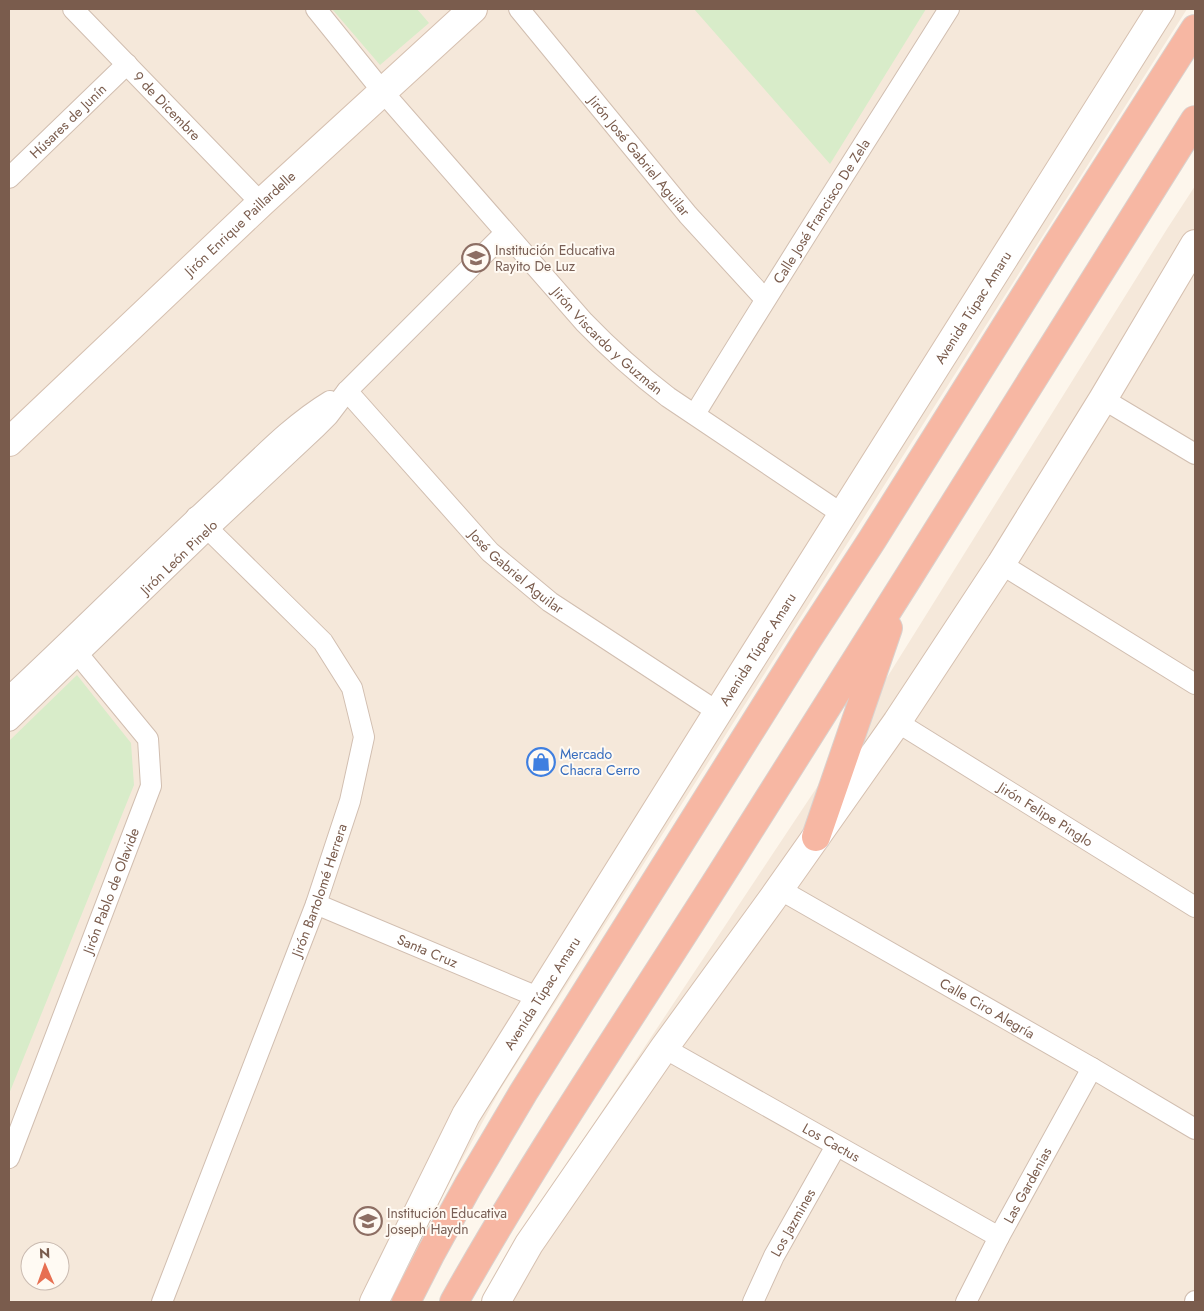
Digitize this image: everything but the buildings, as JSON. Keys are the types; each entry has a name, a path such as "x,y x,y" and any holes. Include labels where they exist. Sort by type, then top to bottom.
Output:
{"highway":[{"path":"406,1302 463,1194 523,1093 807,640 1195,29"},
{"path":"454,1302 520,1190 727,865 1195,120"},
{"path":"816,837 904,584"}],"main road":[{"name":"Jirón Enrique Paillardelle","path":"9,442 261,202 473,9"},
{"name":"Avenida Túpac Amaru","path":"374,1302 466,1116 842,514 1161,9"},
{"path":"496,1302 529,1244 664,1048 780,889 897,722 1001,564 1103,399 1195,244"}],"street":[{"name":"9 de Dicembre","path":"73,9 261,202"},
{"name":"Jirón Viscardo y Guzmán","path":"316,9 383,92 584,322 612,351 642,377 694,414 842,514"},
{"name":"Jirón José Gabriel Aguilar","path":"519,9 688,215 765,299"},
{"name":"Calle José Francisco De Zela","path":"694,414 949,9"},
{"name":"Húsares de Junín","path":"9,178 126,64"},
{"name":"Jirón León Pinelo","path":"9,720 73,648 202,523 297,424 326,403 347,391 506,233"},
{"name":"José Gabriel Aguilar","path":"347,391 490,552 550,602 718,712"},
{"path":"1103,399 1195,454"},
{"name":"Jirón Bartolomé Herrera","path":"162,1302 316,904 350,801 364,737 352,688 323,642 202,523"},
{"path":"1001,564 1195,684"},
{"name":"Jirón León Pinelo","path":"9,697 73,648"},
{"name":"Jirón Pablo de Olavide","path":"9,1158 151,786 148,739 73,648"},
{"name":"Jirón Felipe Pinglo","path":"897,722 1195,907"},
{"name":"Calle Ciro Alegría","path":"780,889 1195,1129"},
{"name":"Santa Cruz","path":"316,904 540,998"},
{"name":"Los Cactus","path":"664,1048 999,1237"},
{"name":"Las Gardenias","path":"966,1302 999,1237 1092,1068"},
{"name":"Los Jazmines","path":"753,1302 774,1256 836,1146"}],"shaded area":[{"path":"9,9 1187,9 500,1090 431,1217 390,1302 9,1302"},
{"path":"1195,186 1195,1302 484,1302 555,1182 843,748"}],"green space":[{"path":"332,9 417,9 429,23 380,65"},
{"path":"694,9 926,9 830,164"},
{"path":"77,675 131,743 134,785 9,1094 9,741"}],"place":[{"name":"Institución Educativa Rayito De Luz","path":"476,258"},
{"name":"Mercado Chacra Cerro","path":"541,762"},
{"name":"Institución Educativa Joseph Haydn","path":"368,1221"}]}
